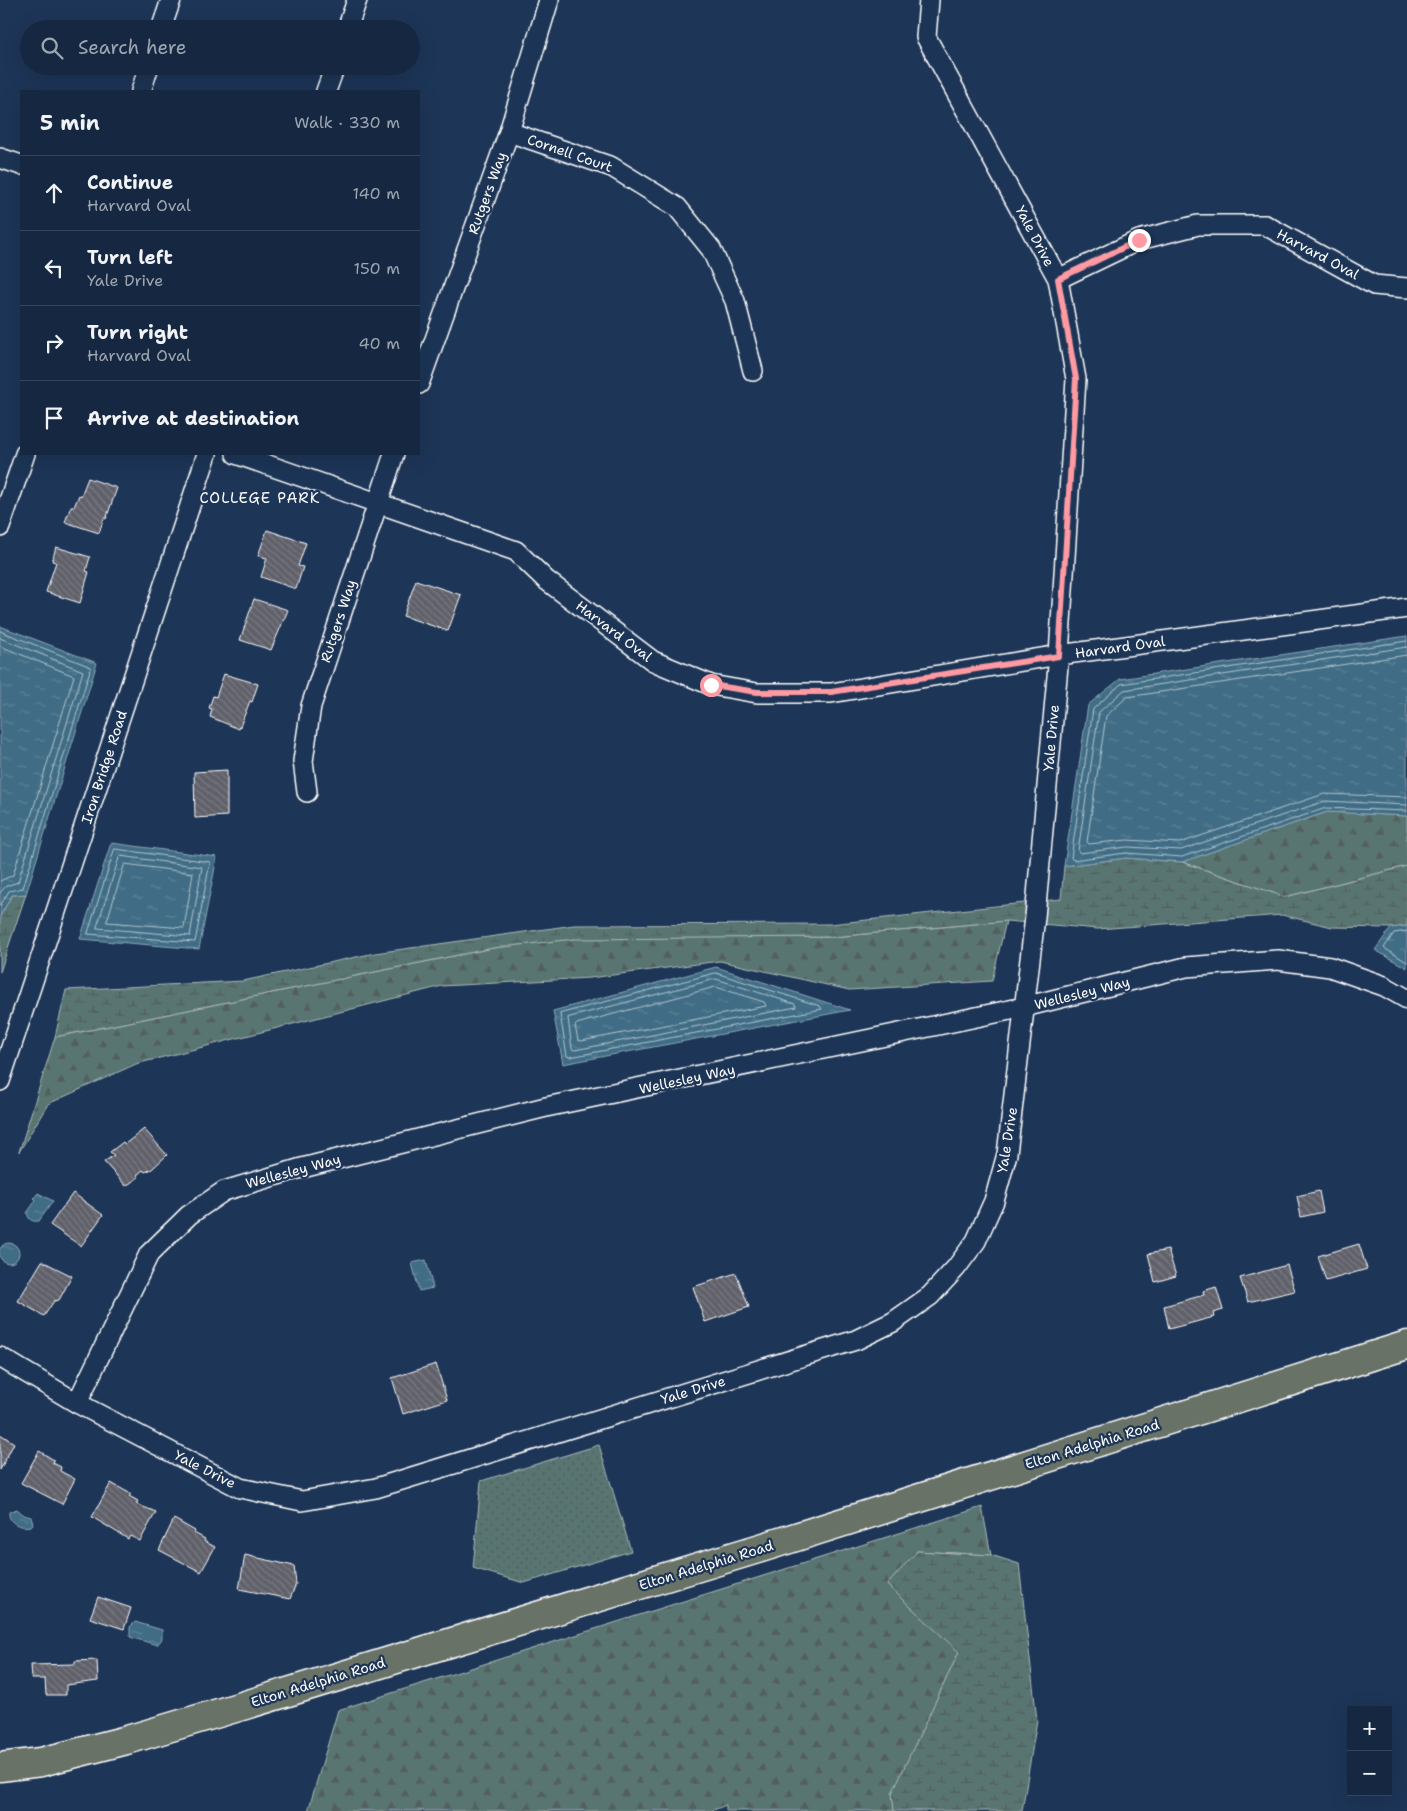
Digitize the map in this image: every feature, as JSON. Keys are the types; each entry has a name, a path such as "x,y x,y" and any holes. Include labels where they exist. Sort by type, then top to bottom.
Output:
{"main road":[{"name":"Elton Adelphia Road","path":"0,1768 41,1762 213,1714 764,1547 1407,1345"}],"street":[{"path":"164,20 171,0"},
{"path":"350,20 357,0"},
{"name":"Rutgers Way","path":"420,381 508,132 549,0"},
{"name":"Yale Drive","path":"0,1356 77,1403 240,1488 302,1501 376,1488 856,1340 893,1322 930,1296 956,1268 976,1240 994,1201 1007,1154 1024,1007 1059,656 1076,379 1058,279 926,37 929,0"},
{"path":"141,90 146,75"},
{"path":"326,90 332,75"},
{"name":"Cornell Court","path":"508,132 612,167 677,207 711,249 735,301 753,371"},
{"path":"0,158 20,166"},
{"name":"Harvard Oval","path":"1058,279 1139,240 1198,225 1265,225 1374,284 1407,288"},
{"path":"0,527 26,455"},
{"name":"Iron Bridge Road","path":"0,1081 206,455"},
{"name":"Harvard Oval","path":"239,455 516,551 546,580 653,661 711,685 757,692 831,692 1059,656 1407,608"},
{"name":"Rutgers Way","path":"307,792 303,761 311,706 376,503 394,455"},
{"name":"Wellesley Way","path":"77,1403 149,1254 188,1215 224,1191 307,1166 546,1108 1024,1007 1186,967 1278,960 1330,967 1384,986 1407,999"}],"green space":[{"path":"1327,812 1407,816 1407,866 1285,897 1182,862"},
{"path":"1126,858 1182,862 1285,897 1407,866 1407,926 1391,928 1332,927 1282,915 1098,929 1006,921 833,937 574,939 493,948 55,1037 66,990 243,981 375,953 574,925 830,924 1061,899 1064,866"},
{"path":"26,894 0,972 0,916 12,895"},
{"path":"1006,921 992,981 849,990 720,961 590,978 442,986 136,1064 48,1104 19,1152 55,1037 493,948 574,938 833,937"},
{"path":"599,1445 631,1551 524,1583 473,1568 481,1481"},
{"path":"982,1507 991,1555 917,1551 959,1652 893,1793 894,1811 726,1811 726,1805 711,1811 308,1811 338,1710"},
{"path":"917,1551 991,1555 1019,1564 1037,1720 1022,1811 894,1811 892,1793 959,1652 887,1585"}],"water":[{"path":"0,626 97,663 26,894 12,895 0,916"},
{"path":"1407,636 1407,816 1327,812 1182,862 1126,858 1064,866 1088,705 1120,679"},
{"path":"111,843 217,857 199,949 80,939"},
{"path":"1407,926 1407,968 1375,950 1391,928"},
{"path":"716,967 850,1010 563,1064 553,1011"},
{"path":"38,1193 53,1201 39,1221 34,1221 30,1219 27,1213 36,1200 34,1198"},
{"path":"9,1243 16,1246 19,1253 16,1260 9,1263 2,1260 -1,1253 2,1246"},
{"path":"426,1260 433,1288 419,1291 412,1263"},
{"path":"17,1509 24,1515 31,1517 33,1524 31,1526 19,1526 11,1520 9,1512"},
{"path":"135,1622 162,1630 162,1639 157,1645 130,1637 130,1627"}],"building":[{"path":"88,478 117,488 99,533 65,522 71,506 74,507 79,495 81,496"},
{"path":"267,530 306,543 298,566 303,567 296,589 261,577 267,558 258,556"},
{"path":"56,547 90,557 86,571 89,572 80,603 46,592 56,562 52,561"},
{"path":"416,580 461,595 448,631 403,616"},
{"path":"254,599 288,610 271,650 240,640"},
{"path":"224,674 258,684 239,729 210,717 212,709 209,708 213,696 216,697"},
{"path":"227,770 227,816 195,818 194,772"},
{"path":"144,1129 167,1155 152,1169 145,1172 143,1170 137,1175 139,1177 126,1186 104,1162 114,1155 110,1152 123,1142 125,1144"},
{"path":"1319,1191 1323,1212 1301,1217 1297,1196"},
{"path":"73,1193 103,1215 81,1246 50,1225"},
{"path":"1359,1244 1367,1269 1326,1281 1318,1256"},
{"path":"1168,1250 1176,1276 1155,1282 1148,1254"},
{"path":"42,1261 72,1276 59,1300 54,1301 44,1316 18,1301"},
{"path":"1287,1265 1295,1291 1248,1302 1240,1278"},
{"path":"736,1273 749,1307 705,1322 693,1287"},
{"path":"1216,1287 1223,1310 1213,1313 1214,1317 1169,1329 1164,1306 1204,1295 1203,1291"},
{"path":"436,1364 447,1400 403,1414 392,1378"},
{"path":"0,1434 14,1443 0,1470"},
{"path":"39,1451 54,1460 53,1463 61,1467 60,1471 75,1479 62,1504 21,1483"},
{"path":"111,1483 131,1494 129,1496 138,1501 136,1504 156,1512 140,1541 130,1536 128,1539 92,1517"},
{"path":"174,1519 195,1531 194,1533 205,1539 204,1541 215,1547 201,1572 159,1550"},
{"path":"245,1555 294,1566 296,1584 290,1599 239,1589"},
{"path":"98,1597 131,1608 124,1629 90,1618"},
{"path":"97,1660 98,1681 66,1685 66,1695 46,1695 45,1679 32,1679 31,1665 75,1664 75,1661"}],"district":[{"name":"COLLEGE PARK","path":"260,498"}],"route":[{"path":"711,685 757,692 831,692 1059,656 1076,379 1058,279 1139,240"}]}
